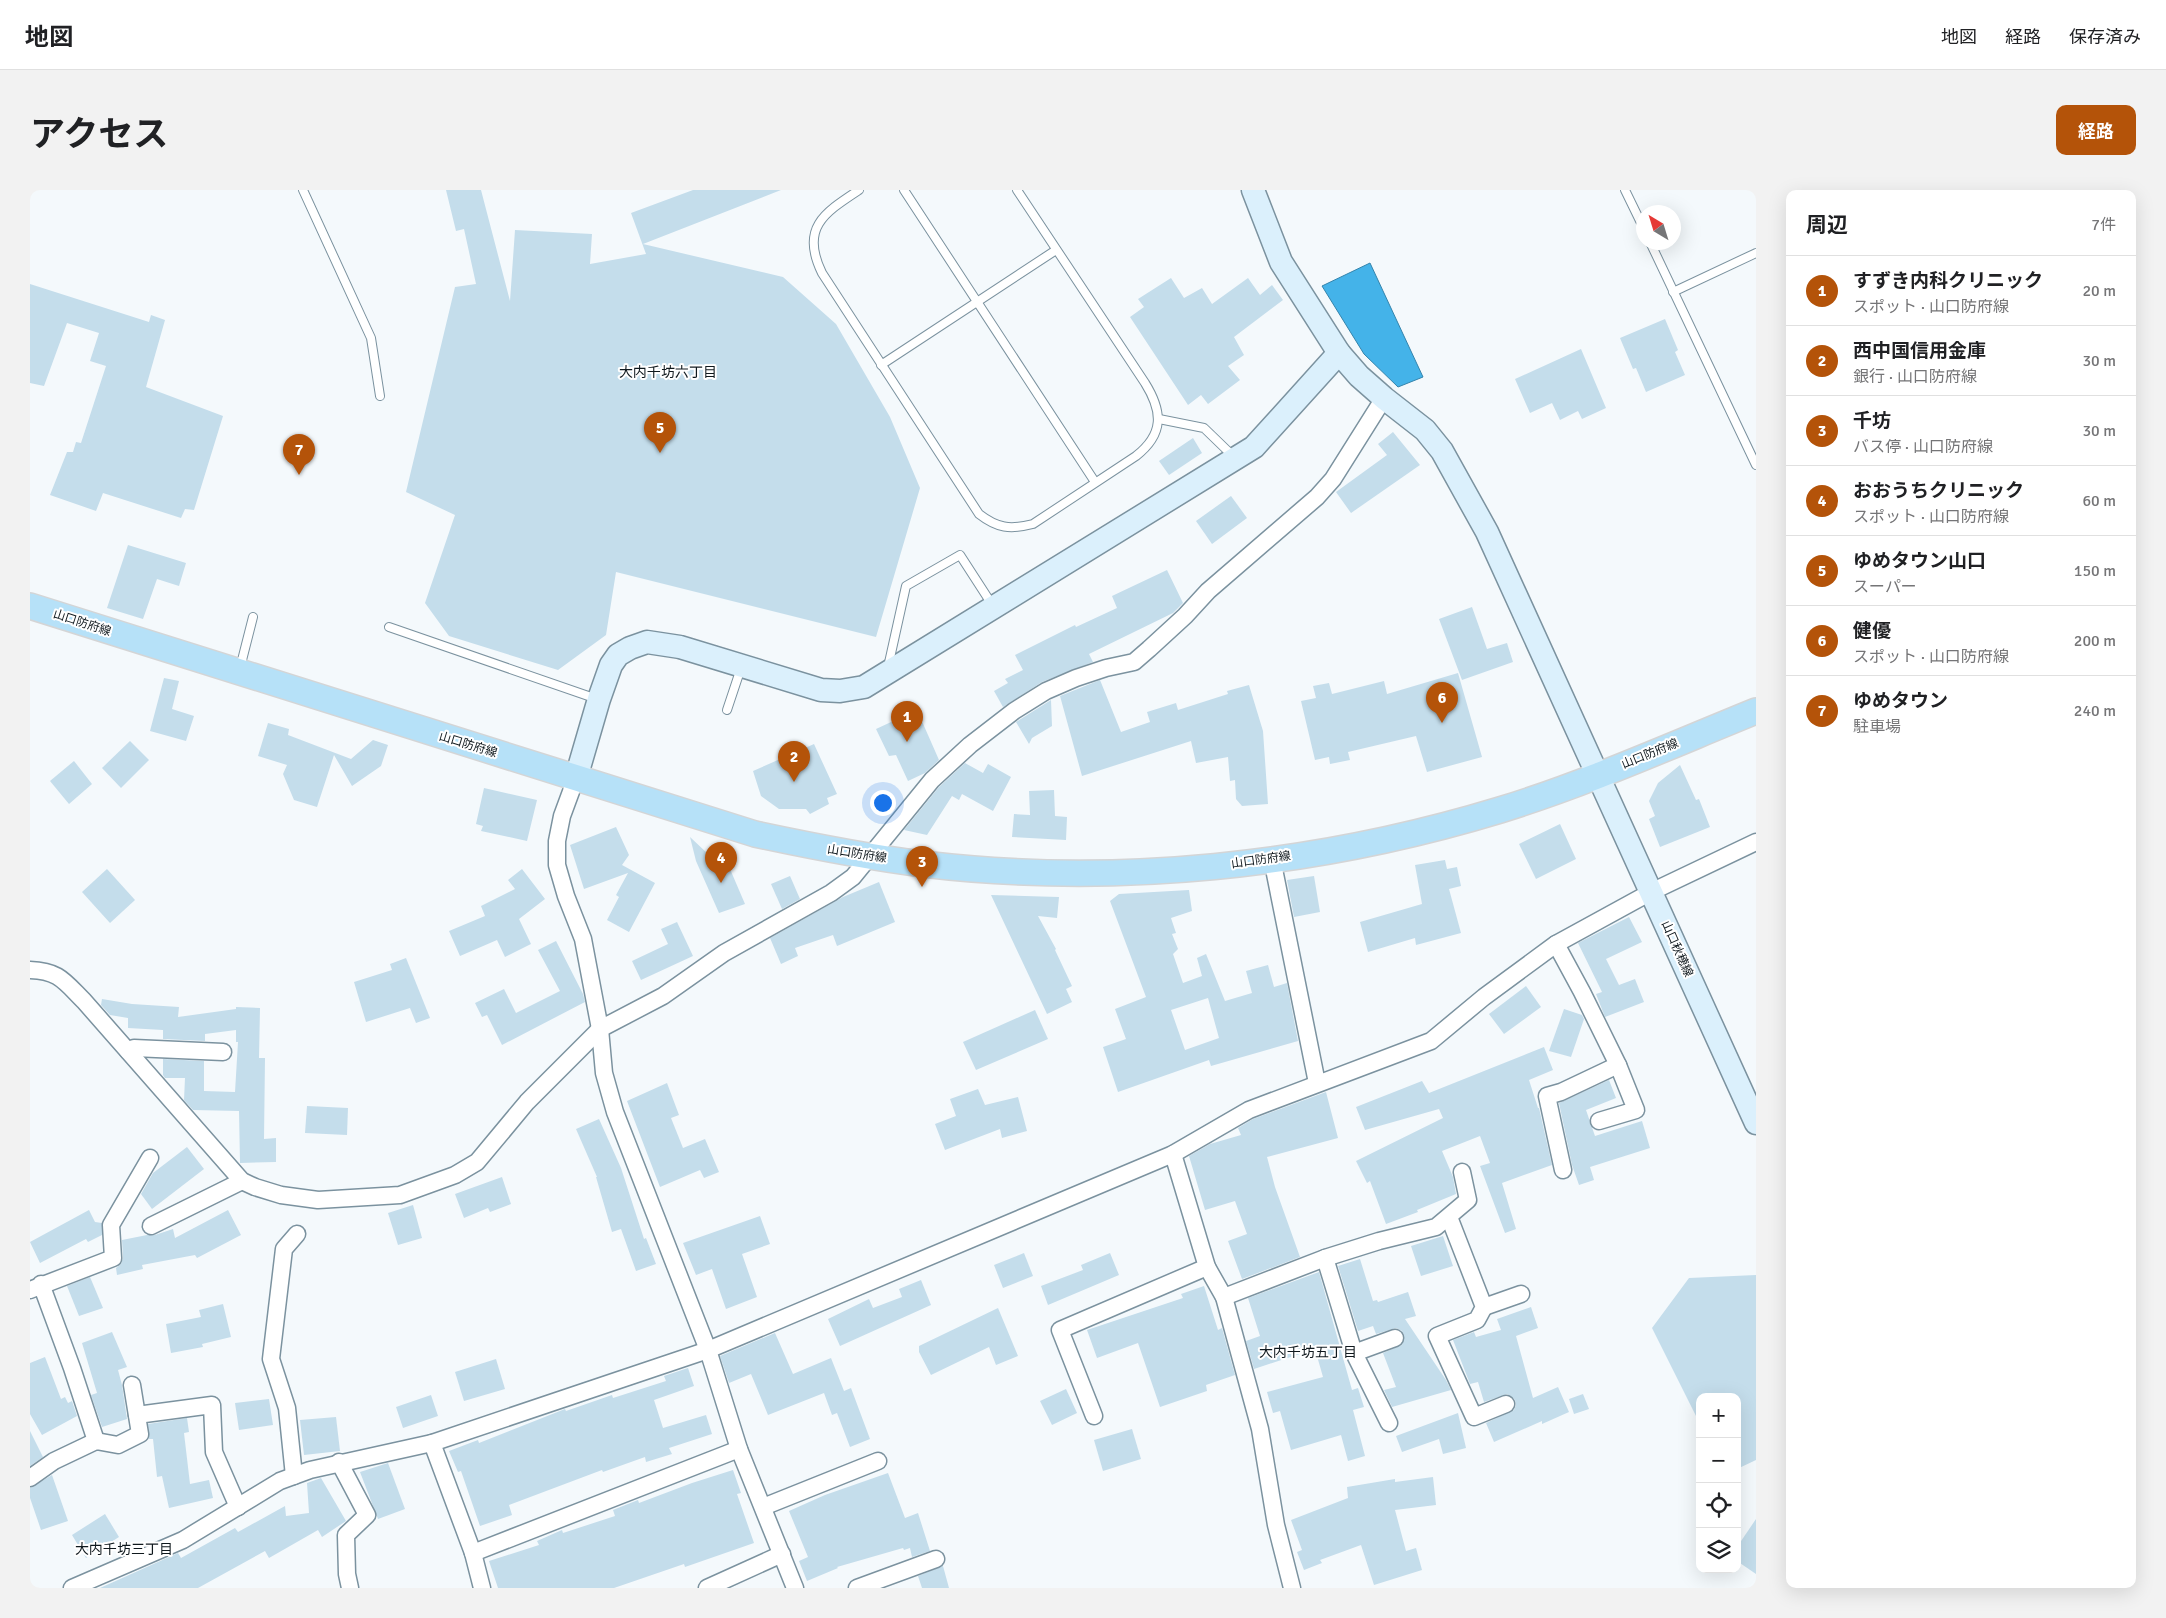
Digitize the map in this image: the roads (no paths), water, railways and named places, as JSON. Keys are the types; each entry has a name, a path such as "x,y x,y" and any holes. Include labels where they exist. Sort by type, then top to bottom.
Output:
{"main road":[{"name":"山口防府線","path":"30,606 755,834 870,857 992,870 1074,873 1195,868 1272,860 1378,842 1441,826 1543,796 1756,711"}],"street":[{"name":"山口秋穂線","path":"1253,190 1281,262 1339,353 1359,376 1425,430 1442,451 1487,532 1756,1123"},
{"path":"796,1588 739,1449 708,1350 615,1112 604,1073 600,1028 583,939 566,896 557,864 557,841 562,816 576,778 611,665 618,655 647,642 680,647 821,690 840,691 864,688 1254,446 1339,353"},
{"path":"30,970 49,971 64,981 84,1001 242,1181 281,1195 318,1200 400,1195 442,1180 477,1162 527,1102 600,1028 663,996 724,953 831,893 853,877 932,780 970,745 1014,711 1046,691 1076,678 1106,668 1134,662 1185,616 1208,591 1317,497 1333,479 1384,398"},
{"path":"72,1588 183,1540 280,1481 339,1462 432,1443 708,1350 1173,1154 1249,1110 1431,1041 1484,997 1556,944 1651,892 1756,842"},
{"path":"1272,860 1317,1083"},
{"path":"1556,944 1618,1065 1636,1110 1599,1121"},
{"path":"128,1051 134,1048 223,1052"},
{"path":"1563,1170 1546,1096 1561,1092 1618,1065"},
{"path":"1173,1154 1207,1267 1224,1297 1260,1429 1276,1524 1292,1588"},
{"path":"96,1441 72,1368 35,1287 113,1258 110,1225 150,1158"},
{"path":"1224,1297 1325,1258 1380,1241 1436,1227 1468,1200 1462,1172"},
{"path":"151,1226 242,1181"},
{"path":"1449,1217 1484,1307"},
{"path":"294,1476 287,1408 271,1359 284,1249 297,1234"},
{"path":"1325,1258 1354,1353 1388,1424"},
{"path":"1094,1416 1060,1330 1207,1267"},
{"path":"1506,1404 1474,1417 1437,1336 1478,1320 1484,1307 1521,1294"},
{"path":"1354,1353 1395,1338"},
{"path":"30,1478 54,1460 96,1441 118,1445 140,1434 132,1385"},
{"path":"137,1415 212,1405 214,1452 238,1507"},
{"path":"432,1443 472,1553 482,1588"},
{"path":"472,1553 739,1449"},
{"path":"763,1507 878,1461"},
{"path":"339,1462 367,1515 346,1535 347,1574 350,1588"},
{"path":"707,1588 782,1554"},
{"path":"857,1588 936,1559"}],"lane":[{"path":"303,190 371,338 380,396"},
{"path":"859,190 830,209 818,223 813,249 822,273 978,514 1000,527 1033,524 1149,446 1159,419 1151,393 1017,190"},
{"path":"904,190 1095,482"},
{"path":"1625,190 1636,213"},
{"path":"881,365 1056,250"},
{"path":"1654,250 1756,466"},
{"path":"1673,292 1756,253"},
{"path":"1159,419 1204,428 1236,458"},
{"path":"887,674 906,586 960,555 994,607"},
{"path":"239,673 253,617"},
{"path":"389,627 599,699"},
{"path":"727,710 742,666"}],"water":[{"path":"1370,263 1423,377 1398,387 1364,354 1322,286"}],"place":[{"name":"ゆめタウン山口","path":"660,453"},
{"name":"ゆめタウン","path":"299,475"},
{"name":"健優","path":"1442,723"},
{"name":"すずき内科クリニック","path":"907,742"},
{"name":"西中国信用金庫","path":"794,782"},
{"name":"おおうちクリニック","path":"721,883"},
{"name":"千坊","path":"922,887"}],"district":[{"name":"大内千坊六丁目","path":"668,372"},
{"name":"大内千坊五丁目","path":"1308,1352"},
{"name":"大内千坊三丁目","path":"124,1549"}]}
